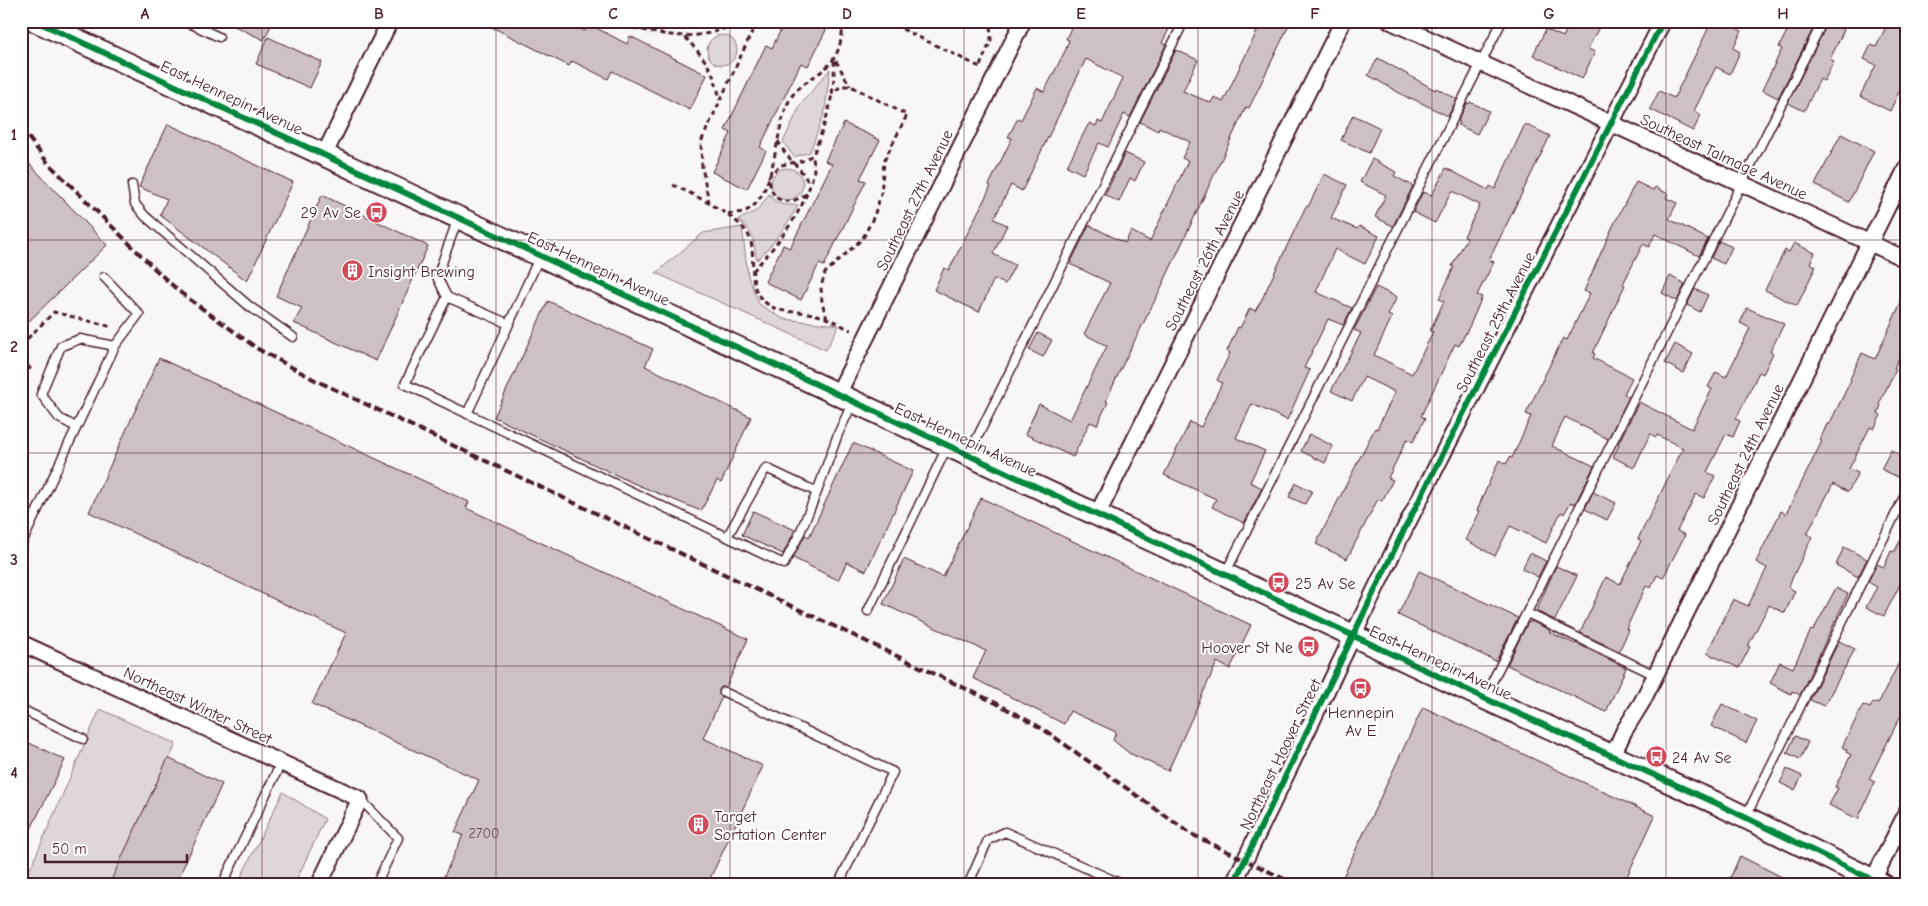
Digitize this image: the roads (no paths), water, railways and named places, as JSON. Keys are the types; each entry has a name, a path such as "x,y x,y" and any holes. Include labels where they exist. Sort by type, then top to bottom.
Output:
{"main road":[{"name":"East Hennepin Avenue","path":"36,21 1224,574 1484,698 1613,755 1878,882"}],"street":[{"name":"Southeast 27th Avenue","path":"846,398 866,337 1023,21"},
{"name":"Southeast 26th Avenue","path":"1097,515 1343,21"},
{"name":"Southeast Talmage Avenue","path":"1390,21 1907,260"},
{"name":"Southeast 25th Avenue","path":"1352,636 1663,21"},
{"path":"324,155 386,23"},
{"name":"Southeast 24th Avenue","path":"1613,755 1624,731 1642,702 1907,167"},
{"name":"Northeast Hoover Street","path":"1233,885 1352,636"},
{"name":"Northeast Winter Street","path":"21,643 360,799"},
{"path":"319,885 360,799"},
{"path":"1878,882 1907,812"}],"lane":[{"path":"185,21 219,37"},
{"path":"968,455 1184,21"},
{"path":"1224,574 1502,21"},
{"path":"1484,698 1823,21"},
{"path":"132,185 135,204 145,216 249,306 293,337"},
{"path":"458,218 437,277 447,297 509,324"},
{"path":"467,414 540,256"},
{"path":"21,546 115,346 138,314 104,277"},
{"path":"447,297 405,384 784,564 817,492 838,434 846,398"},
{"path":"76,426 59,418 40,394 61,346 80,338 115,346"},
{"path":"868,611 948,445"},
{"path":"728,537 766,468 817,492"},
{"path":"1745,818 1907,491"},
{"path":"1527,613 1655,675"},
{"path":"724,692 893,772 838,885"},
{"path":"21,710 83,739"},
{"path":"222,885 281,763"},
{"path":"360,799 398,838 377,883 387,885"},
{"path":"968,885 988,840 1006,832 1124,885"}],"railway":[{"path":"21,128 48,163 159,273 181,293 258,349 315,380 996,703 1043,729 1191,834 1297,885"}],"place":[{"name":"29 Av Se","path":"377,212"},
{"name":"Insight Brewing","path":"352,271"},
{"name":"25 Av Se","path":"1279,583"},
{"name":"Hoover St Ne","path":"1309,647"},
{"name":"Hennepin Av E","path":"1361,688"},
{"name":"24 Av Se","path":"1656,757"},
{"name":"Target Sortation Center","path":"698,825"}]}
